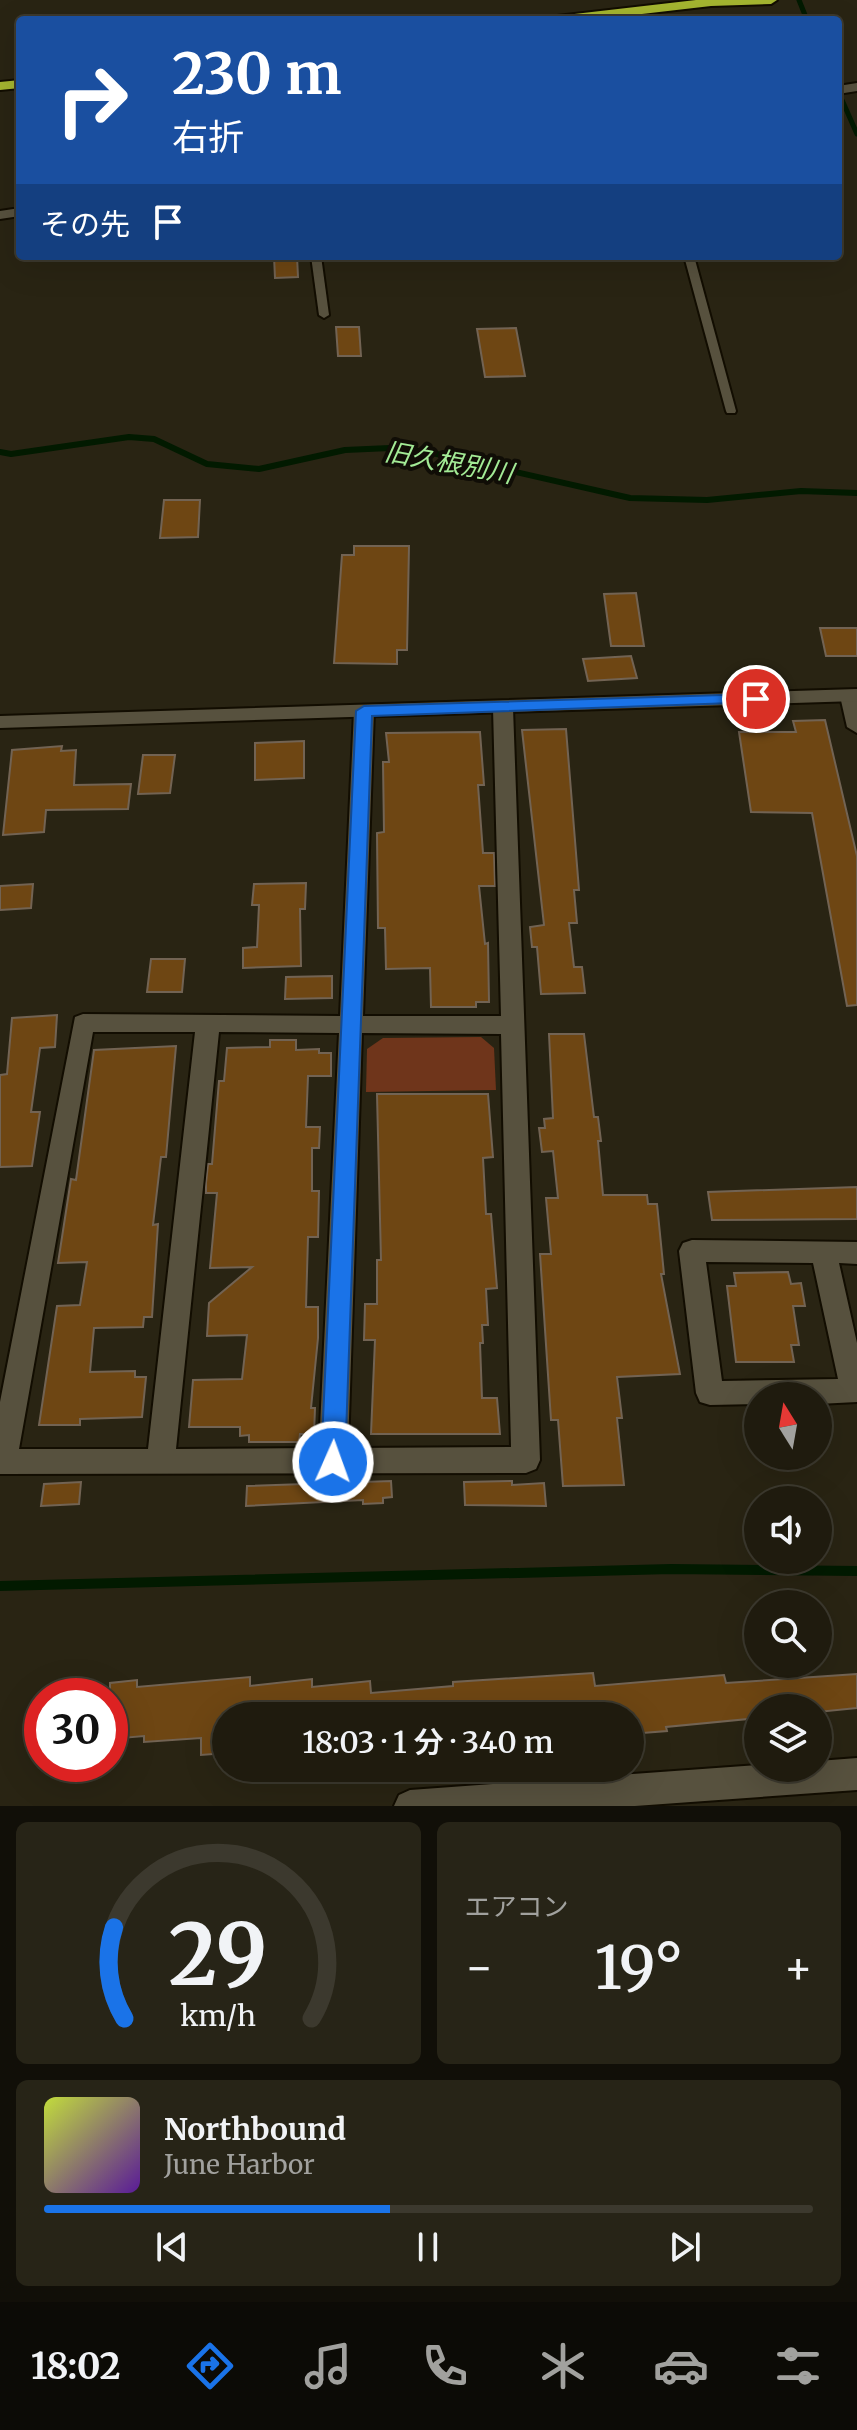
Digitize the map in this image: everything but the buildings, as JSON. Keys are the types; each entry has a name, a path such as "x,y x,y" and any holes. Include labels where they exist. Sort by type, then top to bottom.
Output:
{"highway":[{"path":"593,16 729,0"},
{"path":"697,4 771,0"}],"street":[{"path":"0,722 854,696 857,727"},
{"path":"503,708 526,1460 3,1462 83,1023 512,1025"},
{"path":"333,1462 364,711"},
{"path":"161,1461 208,1023"},
{"path":"824,1253 854,1391 710,1393 692,1251 857,1253"},
{"path":"410,1806 857,1774"}],"lane":[{"path":"317,260 324,315"},
{"path":"690,260 731,411"}],"shaded area":[{"path":"481,1037 494,1048 496,1090 366,1092 367,1049 383,1038"}],"waterway":[{"name":"旧久根別川","path":"799,0 805,16"},
{"name":"旧久根別川","path":"842,100 857,134"},
{"name":"旧久根別川","path":"0,452 11,454 129,437 154,439 207,464 259,469 345,450 390,448 428,452 630,498 707,500 801,491 857,493"},
{"path":"0,1586 671,1569 857,1571"}],"route":[{"path":"333,1462 364,711 756,699"}]}
